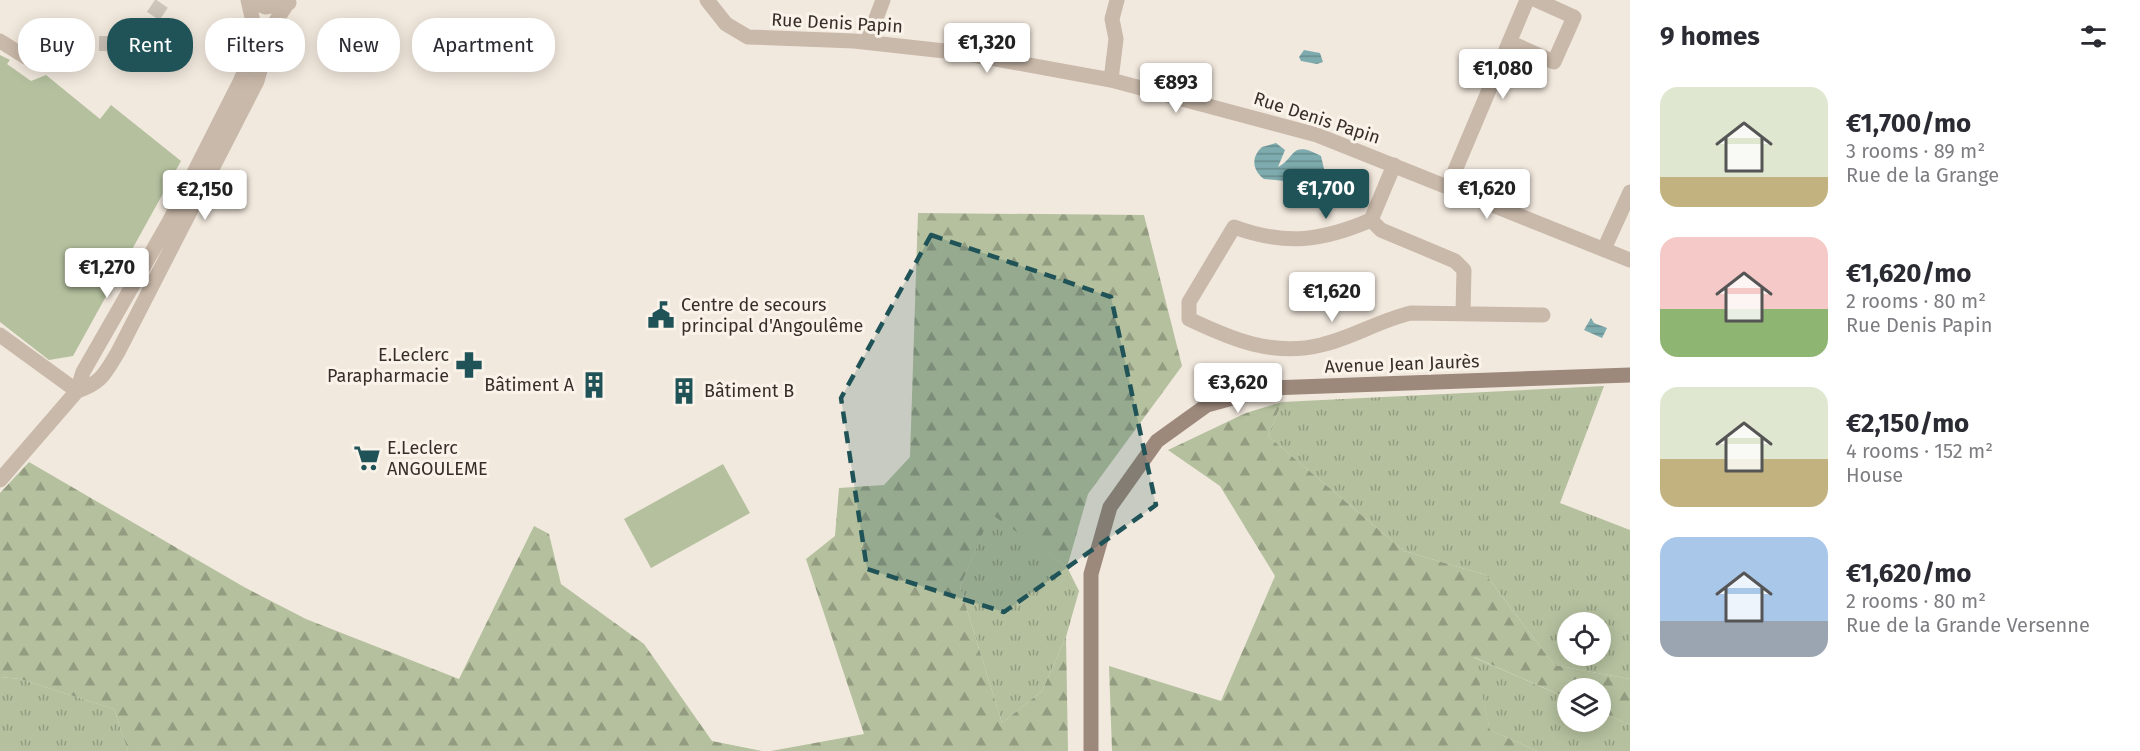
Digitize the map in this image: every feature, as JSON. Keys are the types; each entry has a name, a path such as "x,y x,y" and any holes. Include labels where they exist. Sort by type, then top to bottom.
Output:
{"main road":[{"name":"Avenue Jean Jaurès","path":"1091,751 1091,574 1110,507 1157,441 1207,405 1269,388 1630,375"}],"street":[{"path":"248,0 265,7 290,2"},
{"path":"0,480 77,391 83,372 169,222 240,82 253,37 254,26 248,0"},
{"name":"Rue Denis Papin","path":"707,0 726,24 748,37 867,42 963,53 1111,80 1317,135 1630,260"},
{"path":"867,42 883,0"},
{"path":"1111,80 1116,39 1112,19 1117,0"},
{"path":"1448,187 1527,0"},
{"path":"1509,42 1554,62 1574,16 1536,0"},
{"path":"77,391 94,385 103,376 118,352 257,81 272,27 290,2"},
{"path":"0,41 18,52"},
{"path":"1394,165 1371,220 1335,235 1300,241 1257,236 1234,227 1189,302 1189,319 1240,341 1265,348 1321,345 1390,317 1411,313 1543,315"},
{"path":"1604,249 1630,192"},
{"path":"1371,220 1381,230 1455,261 1464,270 1463,312"},
{"path":"0,336 77,391"}],"highlighted area":[{"path":"931,235 1111,297 1156,505 1004,612 867,569 841,398"}],"green space":[{"path":"0,55 10,60 7,64 31,81 46,75 100,119 111,105 181,161 73,356 49,360 0,322"},
{"path":"918,213 1144,215 1182,366 1088,494 1067,567 991,514 960,587 1002,723 1042,691 1066,637 1068,751 771,751 864,734 806,559 835,536 839,488 884,485 910,457"},
{"path":"1604,386 1560,503 1630,530 1630,679 1559,666 1611,666 1611,612 1557,612 1557,666 1554,665 1486,575 1404,551 1268,436 1282,402"},
{"path":"1282,402 1268,436 1404,551 1486,575 1554,665 1630,679 1630,725 1611,716 1611,678 1557,678 1557,694 1474,657 1490,730 1537,751 1112,751 1109,666 1221,701 1275,576 1220,486 1168,450 1246,413"},
{"path":"29,462 244,587 306,619 459,679 534,526 549,534 561,584 644,644 712,741 762,751 128,751 114,709 20,679 0,677 0,493"},
{"path":"723,464 750,513 651,568 624,519"},
{"path":"991,513 1067,567 1079,591 1066,637 1042,691 1002,723 960,587"},
{"path":"1473,657 1557,694 1557,732 1611,732 1611,716 1630,725 1630,751 1537,751 1490,730"},
{"path":"0,677 20,679 114,709 128,751 0,751"}],"water":[{"path":"1304,50 1320,53 1323,62 1317,64 1301,61 1299,57"},
{"path":"1276,143 1285,150 1278,167 1295,152 1304,149 1321,156 1325,173 1295,182 1264,179 1255,168 1256,155 1262,147"},
{"path":"1591,318 1594,323 1607,328 1602,338 1584,330"}],"tunnel":[{"path":"95,43 134,44 164,0"}],"place":[{"name":"Centre de secours principal d'Angoulême","path":"661,315"},
{"name":"E.Leclerc Parapharmacie","path":"469,365"},
{"name":"Bâtiment A","path":"594,385"},
{"name":"Bâtiment B","path":"684,391"},
{"name":"E.Leclerc ANGOULEME","path":"367,458"}]}
